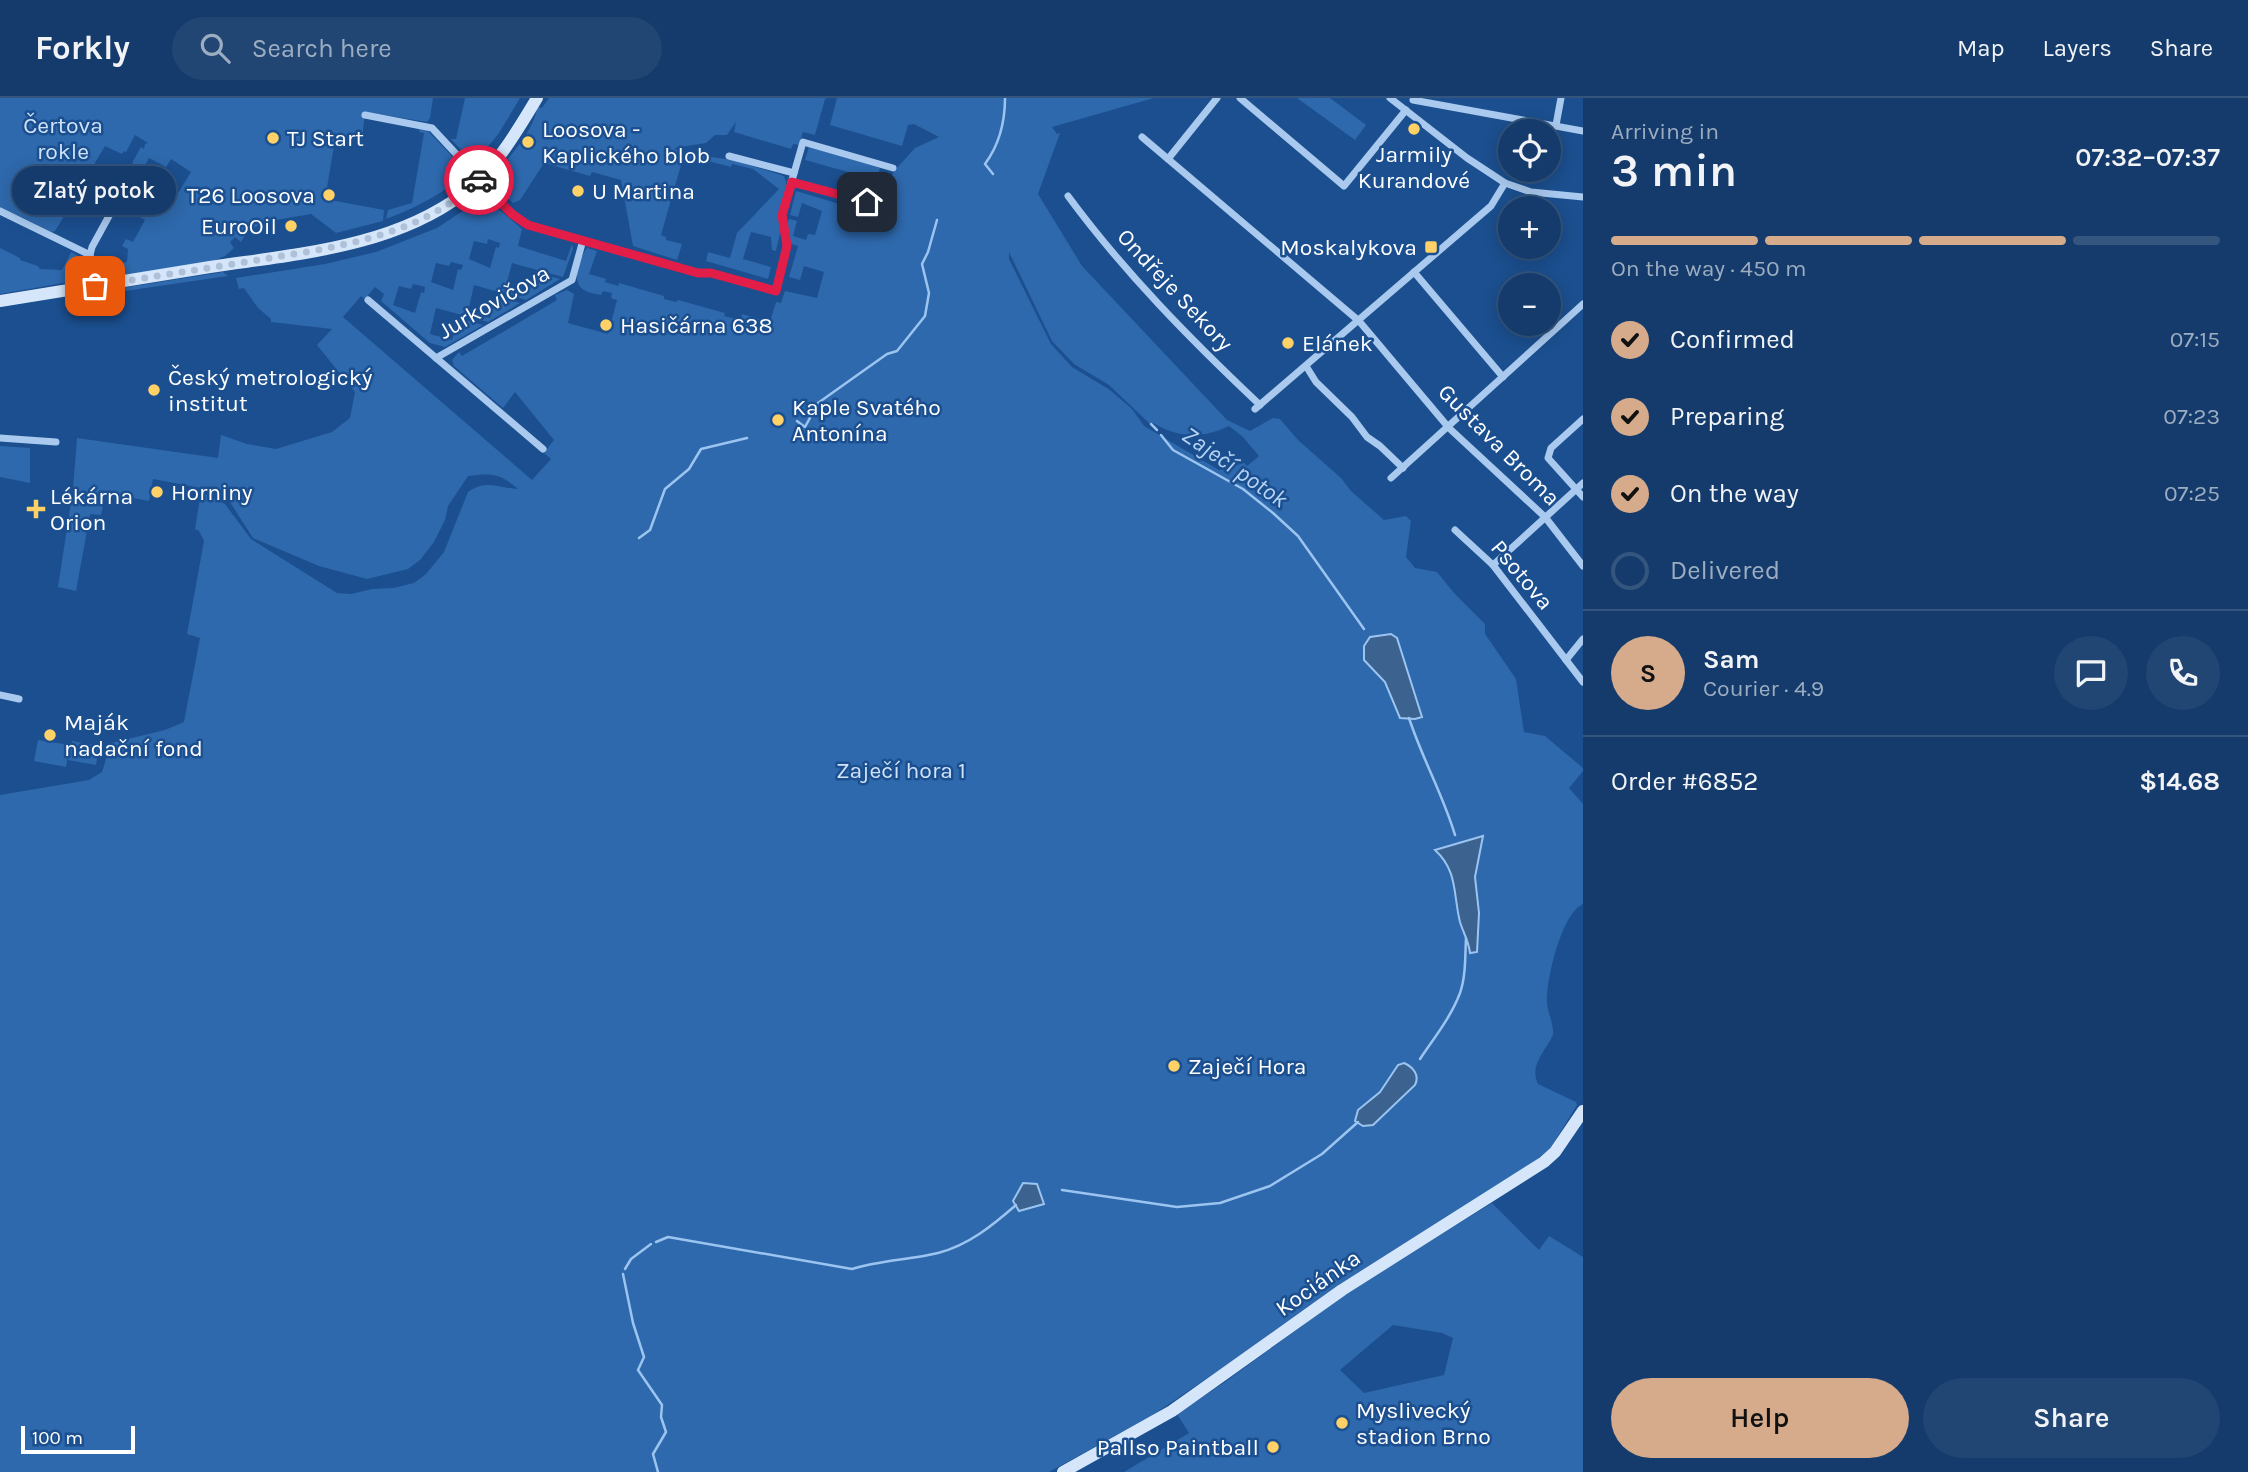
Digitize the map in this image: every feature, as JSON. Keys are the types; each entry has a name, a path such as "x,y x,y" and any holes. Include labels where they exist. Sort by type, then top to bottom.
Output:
{"street":[{"path":"0,301 312,251 376,237 423,219 455,200 479,179 517,131 537,98"},
{"path":"1168,159 1217,98"},
{"path":"1240,98 1344,186 1406,110"},
{"path":"1390,98 1467,158 1505,183 1531,192 1583,197"},
{"path":"1557,119 1561,98"},
{"path":"1413,100 1522,119"},
{"path":"365,115 432,128 512,214 528,225 698,273 711,273 776,291 787,246 782,215 803,142 893,168"},
{"path":"1561,126 1583,131"},
{"name":"Gustava Broma","path":"1142,137 1359,321 1449,428 1545,517 1583,566"},
{"path":"729,156 867,202"},
{"path":"1403,468 1381,446 1367,437 1352,417 1316,382 1306,366 1491,206 1505,183"},
{"path":"95,286 90,255 92,247 121,194"},
{"name":"Ondřeje Sekory","path":"1068,196 1091,227 1163,310 1257,407 1306,366"},
{"path":"0,211 90,255"},
{"name":"Jurkovičova","path":"436,358 572,280 583,240"},
{"path":"1414,272 1503,377"},
{"name":"Jurkovičova","path":"368,300 543,449"},
{"path":"1391,478 1583,304"},
{"path":"1583,419 1548,453 1548,458 1583,497"},
{"path":"0,438 55,442"},
{"path":"1493,565 1583,483"},
{"name":"Psotova","path":"1455,530 1493,565 1583,682"},
{"path":"1566,660 1583,639"},
{"path":"0,695 19,699"},
{"name":"Kociánka","path":"1063,1472 1172,1410 1342,1290 1544,1163 1555,1152 1583,1111"}],"green space":[{"name":"Čertova rokle","path":"0,98 433,98 427,122 365,112 362,139 336,134 325,199 384,210 383,221 336,233 311,214 264,222 248,231 241,242 235,237 230,242 234,248 225,256 211,262 108,278 100,275 97,267 127,262 128,249 122,246 126,239 133,242 145,220 122,207 137,178 145,177 177,195 191,172 171,159 166,167 149,158 143,169 132,163 141,147 144,149 148,143 135,135 126,152 122,154 105,146 79,190 73,187 67,199 71,205 52,232 0,207"},
{"path":"465,98 520,98 499,133 474,164 451,139 456,139"},
{"path":"549,98 828,98 825,99 815,135 803,132 799,145 793,144 791,149 734,132 736,122 727,135 715,135 706,143 674,148 682,153 733,160 784,176 786,202 776,251 772,250 771,237 751,232 743,259 771,267 768,279 706,261 708,252 730,258 737,233 779,189 753,169 708,161 707,164 683,158 661,235 666,237 666,240 682,244 677,260 633,246 621,180 592,172 590,176 544,163 520,200 513,203 498,188 494,176 526,134 537,107 542,108"},
{"name":"Zaječí hora 1","path":"837,98 1154,98 1052,127 1057,134 1060,133 1038,194 1082,266 1227,420 1250,431 1273,418 1280,419 1298,440 1384,520 1406,516 1411,521 1406,557 1415,568 1437,572 1485,624 1485,634 1516,679 1524,732 1545,736 1583,768 1569,788 1583,804 1583,904 1568,921 1556,949 1547,993 1553,1035 1535,1071 1538,1084 1576,1102 1577,1105 1548,1152 1537,1160 1151,1416 1049,1472 0,1472 0,795 89,780 102,772 111,743 165,730 184,722 200,638 187,634 204,541 195,529 201,492 225,504 251,539 337,593 351,594 414,583 426,574 444,552 468,492 474,488 492,485 518,489 495,475 468,476 448,506 445,520 434,542 420,560 408,569 367,579 319,566 253,538 228,499 201,488 153,479 149,501 106,493 101,515 90,514 76,591 58,587 73,489 77,438 218,458 221,435 247,444 276,449 332,432 350,418 355,392 317,345 332,329 271,322 244,288 239,289 236,278 325,264 376,252 437,228 484,197 522,229 518,246 566,261 572,244 573,249 563,277 512,263 505,290 527,295 534,272 560,279 526,300 474,285 468,312 490,318 496,295 520,303 488,322 436,308 430,334 452,340 458,318 483,325 445,347 430,343 381,301 384,294 375,287 365,299 361,296 343,317 532,480 551,459 544,453 554,440 515,392 503,408 454,366 452,360 459,352 462,356 557,300 555,295 567,290 574,294 568,323 608,334 617,300 611,298 612,293 603,291 601,295 586,291 580,286 577,276 579,263 587,248 597,251 589,274 606,279 605,282 618,286 619,283 664,296 664,299 676,302 678,300 725,313 724,316 736,319 741,318 742,314 770,322 776,302 781,303 785,291 817,298 824,272 804,266 800,280 789,277 798,246 789,243 786,227 789,219 797,221 793,236 806,240 808,234 815,235 822,211 802,203 798,217 790,215 796,191 866,214 896,169 915,148 939,137 914,124 908,125 902,146 830,125","holes":["488,239 500,243 499,248 496,247 490,268 469,259 474,241 487,244","1009,252 1052,341 1074,364 1109,385 1150,424 1190,435 1209,433 1229,426 1243,437 1259,456 1247,466 1244,463 1219,470 1144,426 1132,409 1110,390 1072,367 1051,344 1009,259","451,262 463,265 461,270 458,269 453,290 431,282 436,263 449,266","413,284 425,287 415,313 393,305 399,286 411,289"]},
{"path":"1297,98 1330,98 1366,125 1355,140"},
{"path":"420,129 428,131 468,173 429,199 386,219 388,210 412,203 424,133 419,132"},
{"path":"809,147 880,168 877,180 805,160"},
{"path":"0,248 40,269 62,270 71,252 84,262 86,279 0,294"},
{"path":"223,272 228,276 118,292 115,289"},
{"path":"0,446 30,448 30,483 0,477"},
{"path":"38,740 70,745 66,767 34,761"},
{"path":"72,741 99,746 96,765 68,760"},
{"path":"1492,1203 1539,1250 1549,1236 1583,1257 1583,1472 1124,1472 1189,1433 1177,1414 1347,1293","holes":["1393,1325 1442,1333 1453,1338 1444,1375 1364,1393 1340,1370"]}],"shaded area":[{"path":"1391,634 1397,638 1422,717 1400,718 1385,682 1364,660 1364,646 1370,637"},
{"path":"1483,836 1475,877 1479,913 1477,952 1470,953 1460,922 1454,883 1448,866 1435,850"},
{"path":"1404,1063 1415,1072 1415,1085 1373,1125 1363,1126 1355,1121 1358,1110 1380,1092 1398,1065"},
{"path":"1023,1183 1037,1184 1044,1204 1019,1211 1013,1201"}],"waterway":[{"name":"Zaječí potok","path":"993,174 985,164 1000,133 1005,98"},
{"path":"797,421 805,427 818,403 887,354 897,351 925,316 929,293 922,264 937,220"},
{"name":"Zaječí potok","path":"1151,424 1157,430"},
{"name":"Zaječí potok","path":"1161,435 1173,450 1243,489 1298,536 1364,629"},
{"path":"639,538 650,530 665,489 689,469 701,449 747,438"},
{"name":"Zaječí potok","path":"1409,718 1455,835"},
{"name":"Zaječí potok","path":"1420,1059 1447,1019 1460,993 1466,938"},
{"name":"Zaječí potok","path":"1062,1190 1177,1207 1220,1203 1270,1186 1322,1154 1358,1122"},
{"path":"656,1242 668,1237 852,1269 927,1255 960,1245 1016,1205"},
{"path":"625,1269 631,1259 651,1244"},
{"path":"623,1274 633,1323 644,1357 638,1370 662,1405 661,1417 666,1432 653,1454 658,1472"}],"way so far":[{"path":"95,286 312,251 376,237 423,219 445,207 479,180"}],"place":[{"name":"Jarmily Kurandové","path":"1414,129"},
{"name":"TJ Start","path":"273,138"},
{"name":"Loosova - Kaplického blob","path":"528,142"},
{"name":"U Martina","path":"578,191"},
{"name":"T26 Loosova","path":"329,195"},
{"name":"EuroOil","path":"291,226"},
{"name":"Moskalykova","path":"1431,247"},
{"name":"Zlatý potok","path":"95,286"},
{"name":"Hasičárna 638","path":"606,325"},
{"name":"Elánek","path":"1288,343"},
{"name":"Český metrologický institut","path":"154,390"},
{"name":"Kaple Svatého Antonína","path":"778,420"},
{"name":"Horniny","path":"157,492"},
{"name":"Lékárna Orion","path":"36,509"},
{"name":"Maják nadační fond","path":"50,735"},
{"name":"Zaječí Hora","path":"1174,1066"},
{"name":"Myslivecký stadion Brno","path":"1342,1423"},
{"name":"Pallso Paintball","path":"1273,1447"}],"route":[{"path":"479,180 512,214 528,225 698,273 711,273 776,291 787,246 782,215 792,182 867,202"}]}
